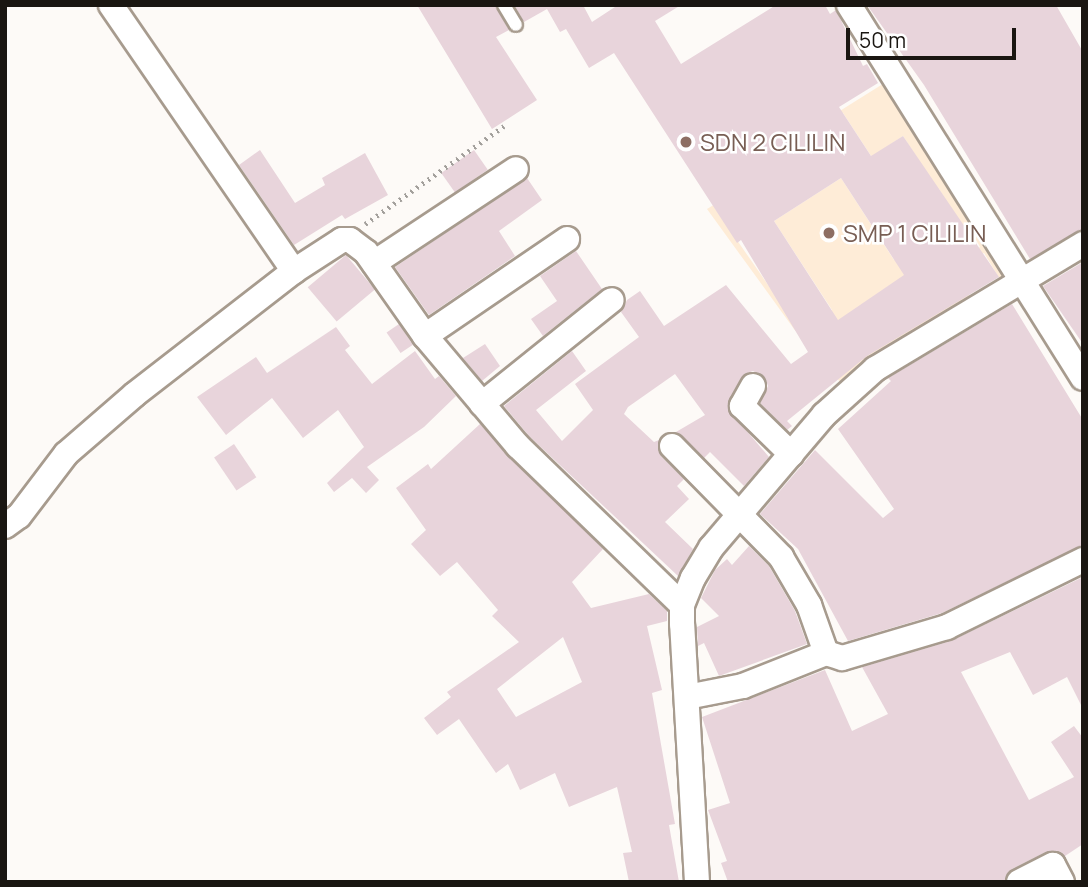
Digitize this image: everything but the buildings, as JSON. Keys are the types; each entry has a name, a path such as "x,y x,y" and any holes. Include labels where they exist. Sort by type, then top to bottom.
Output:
{"street":[{"path":"111,5 294,271"},
{"path":"849,5 1083,378"},
{"path":"374,263 516,169"},
{"path":"425,336 566,239"},
{"path":"5,526 19,516 66,454 134,395 294,271 342,240 350,240 360,244 425,336 482,404 566,496 682,604"},
{"path":"697,882 682,604 705,558 824,415 875,369 1024,282 1083,244"},
{"path":"482,404 612,300"},
{"path":"753,386 742,406 791,454"},
{"path":"672,446 742,512 797,579 826,653"},
{"path":"687,697 743,686 826,653 842,658 947,627 1083,559"},
{"path":"1019,882 1053,865 1062,882"}],"lane":[{"path":"504,5 516,25"}],"path":[{"path":"350,240 371,218 504,126"}],"shaded area":[{"name":"SMP 1 CILILIN","path":"886,82 1011,282 841,383 794,329 707,209 777,166 812,138 811,129","holes":["843,113 926,240 894,260 841,178 774,221 832,310 800,331 714,207 821,141 815,132","903,136 918,159 897,173 882,150","918,161 935,184 916,197 900,174","939,189 959,221 936,236 915,203","970,229 980,247 953,263 943,245","930,245 964,295 937,313 904,263","984,253 1001,281 971,299 954,271","893,283 916,318 842,368 819,334"]}],"place":[{"name":"SDN 2 CILILIN","path":"686,142"},
{"name":"SMP 1 CILILIN","path":"829,233"}]}
